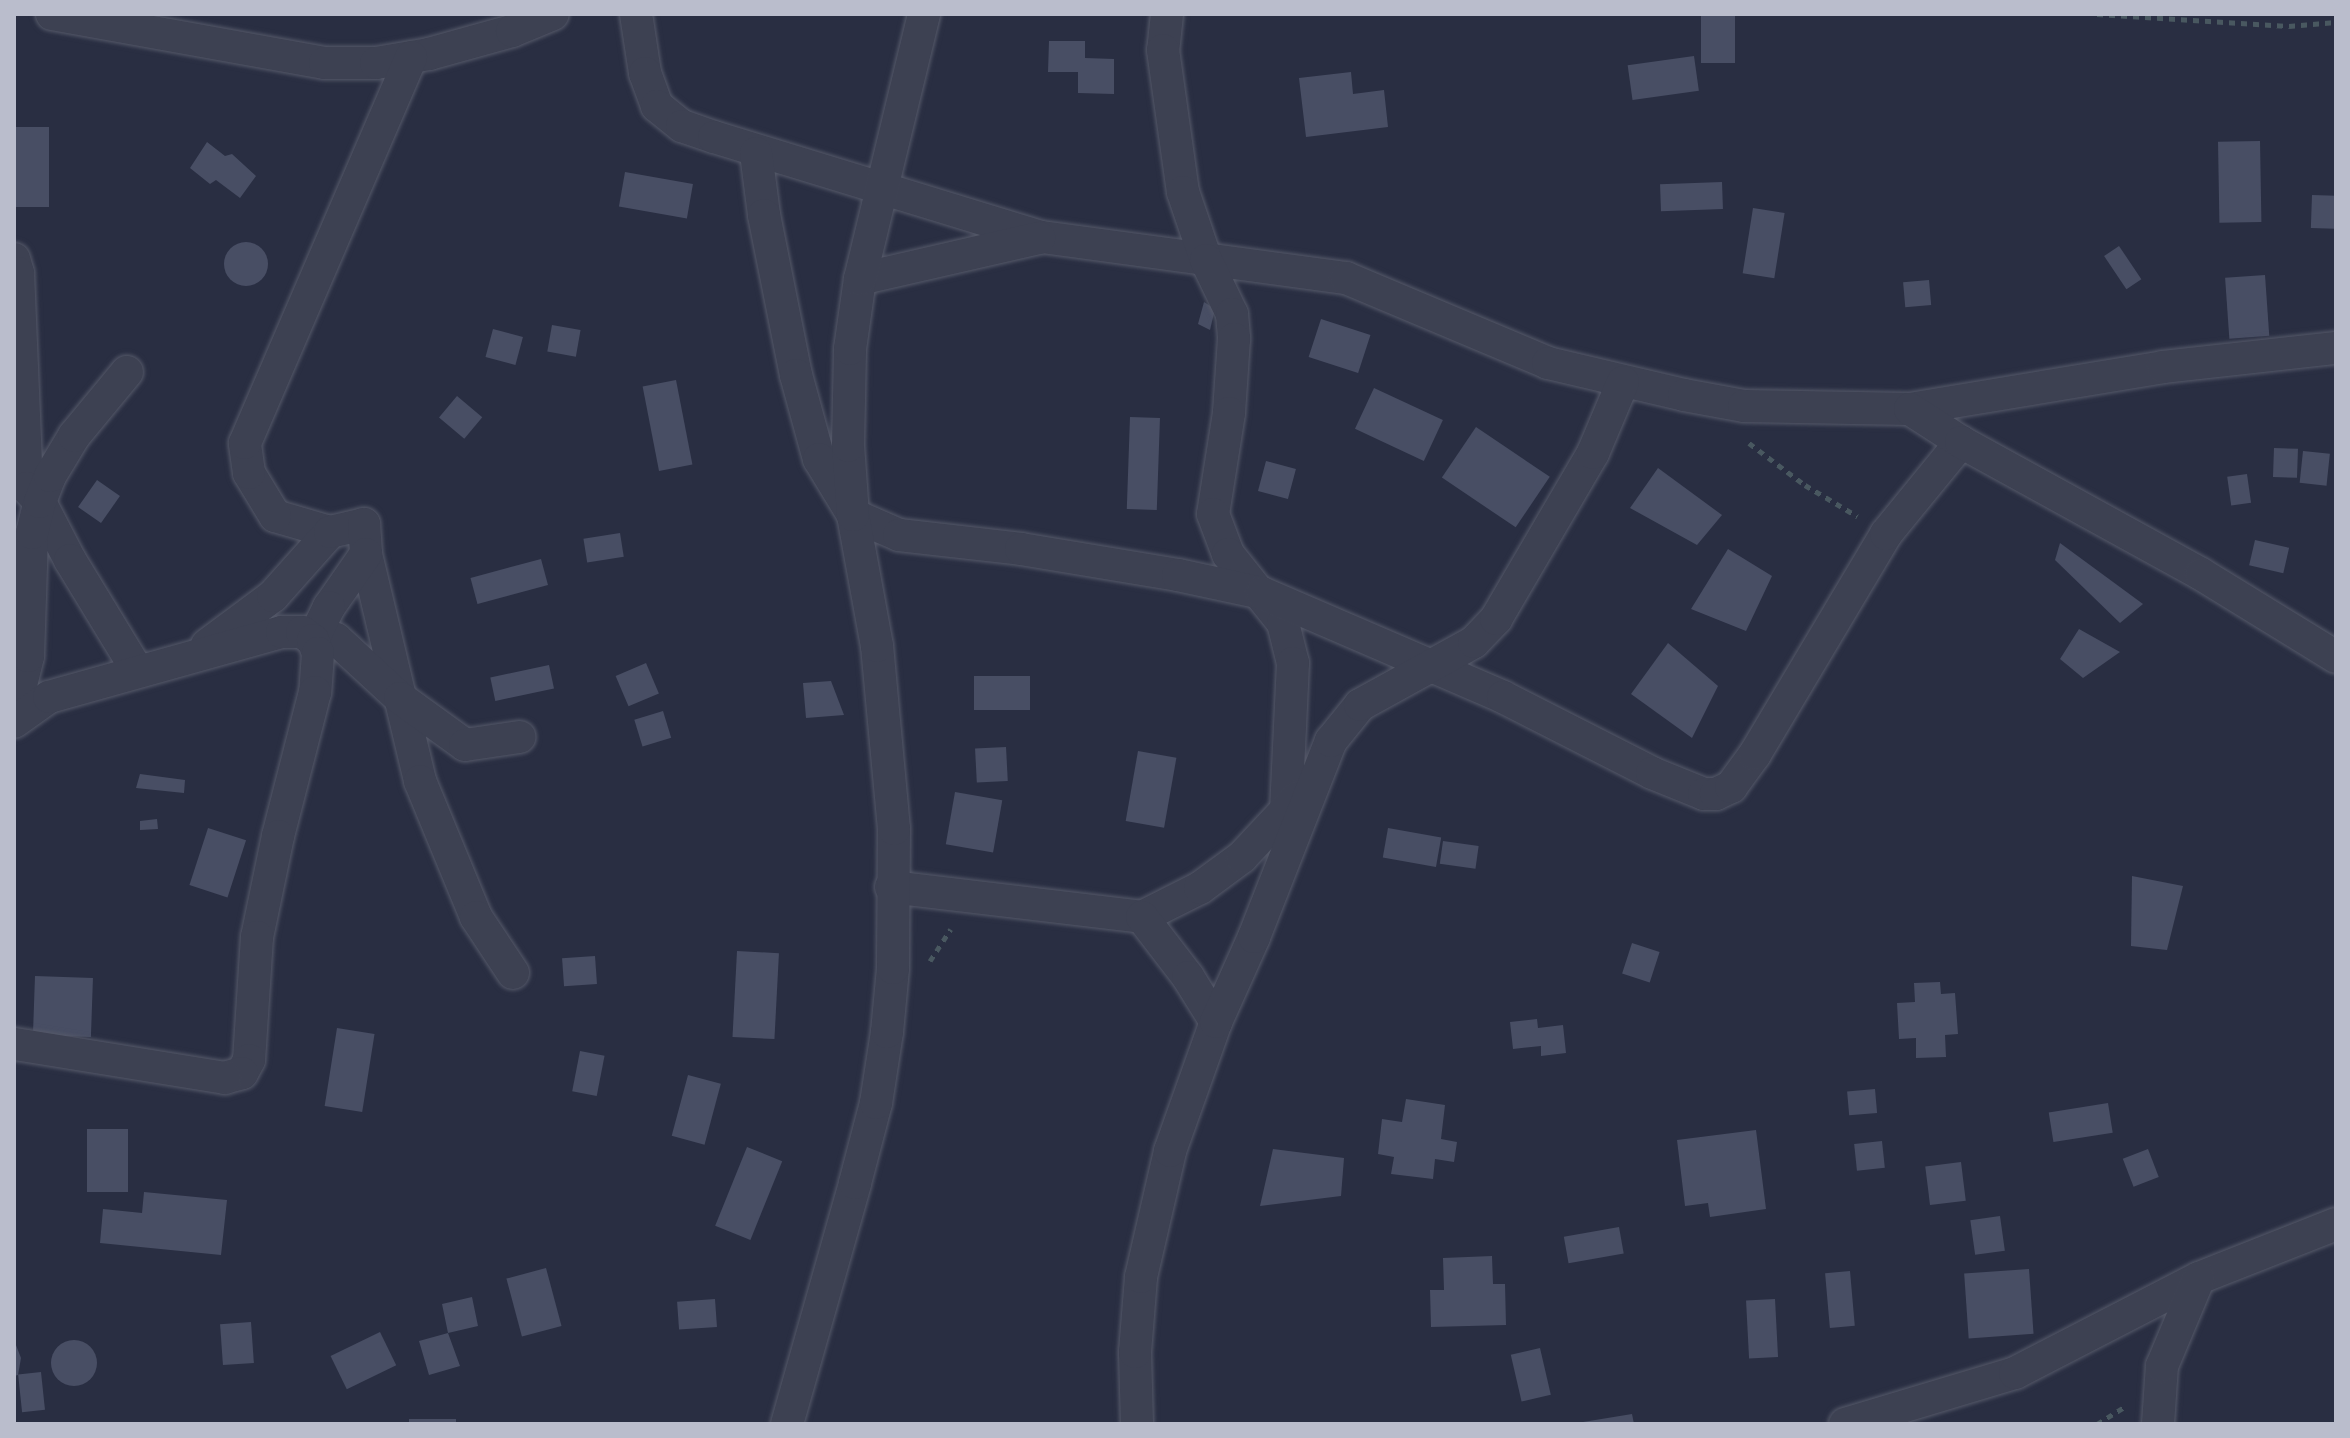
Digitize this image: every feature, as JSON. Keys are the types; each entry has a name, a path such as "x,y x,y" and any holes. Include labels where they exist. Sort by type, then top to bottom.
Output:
{"street":[{"path":"52,14 325,63 376,63 411,57 512,31 553,14"},
{"path":"636,14 645,73 657,106 682,126 756,153 1042,237 1346,278 1548,363 1623,382 1744,406 1910,409 2163,367 2336,348"},
{"path":"787,1424 876,1103 893,968 891,887 894,829 877,646 853,515 848,446 850,349 860,279 924,14"},
{"path":"1167,14 1163,50 1168,107 1183,192 1206,260 1232,314 1234,339 1229,413 1213,514 1228,554 1283,623 1293,663 1286,810"},
{"path":"411,57 245,443 249,473 275,516 330,532 364,524 366,554 420,781 476,917 513,973"},
{"path":"756,153 764,215 796,375 819,459 853,515 899,535 1021,549 1178,575 1262,593 1503,697 1652,773 1704,794 1716,794 1731,787 1755,754 1886,534 1961,442"},
{"path":"860,279 1042,237"},
{"path":"14,259 18,273 27,488 40,502 70,560 137,670"},
{"path":"14,714 28,656 32,533 40,502 50,476 74,436 127,372"},
{"path":"1137,1424 1136,1337 1141,1277 1152,1216 1187,1097 1331,741 1360,705 1474,642 1496,619 1593,453 1623,382"},
{"path":"1910,409 1961,442 2168,554 2336,657"},
{"path":"194,655 273,596 330,532"},
{"path":"313,640 329,607 366,554"},
{"path":"14,722 49,697 282,632 302,632 313,640 318,653 315,692 278,836 257,937 249,1060 242,1073 225,1078 14,1044"},
{"path":"313,640 336,639 400,698 465,745 519,737"},
{"path":"891,887 1142,917 1200,888 1242,857 1315,779"},
{"path":"1142,917 1188,977 1216,1022"},
{"path":"1845,1424 2015,1373 2199,1278 2336,1224"},
{"path":"2158,1424 2162,1366 2199,1278"}],"path":[{"path":"2097,14 2289,26 2336,22"},
{"path":"1745,440 1805,485 1886,534"}],"building":[{"path":"1701,14 1735,14 1735,63 1701,63"},
{"path":"1049,41 1085,41 1085,58 1114,59 1114,94 1078,93 1078,72 1048,72"},
{"path":"1694,56 1699,91 1633,100 1628,65"},
{"path":"1351,72 1353,94 1384,90 1388,127 1306,137 1299,78"},
{"path":"14,127 49,127 49,207 14,207"},
{"path":"2260,141 2261,222 2219,223 2218,142"},
{"path":"207,142 225,156 232,154 256,176 240,198 216,180 210,184 190,168"},
{"path":"625,172 693,184 687,218 619,206"},
{"path":"1722,182 1723,209 1661,211 1660,184"},
{"path":"2312,195 2336,196 2335,229 2311,228"},
{"path":"1753,208 1785,213 1774,278 1743,273"},
{"path":"246,242 261,249 268,264 261,279 246,286 231,279 224,264 231,249"},
{"path":"2119,246 2141,279 2126,289 2104,256"},
{"path":"2265,275 2269,336 2229,339 2225,278"},
{"path":"1929,280 1931,305 1905,307 1903,282"},
{"path":"1204,302 1215,309 1210,330 1198,324"},
{"path":"1321,319 1370,335 1358,373 1309,357"},
{"path":"552,325 581,330 576,357 547,352"},
{"path":"493,329 523,337 515,365 485,357"},
{"path":"676,380 692,464 659,471 643,386"},
{"path":"1374,388 1443,420 1424,461 1355,429"},
{"path":"457,396 482,417 464,439 439,417"},
{"path":"1130,417 1160,418 1157,510 1127,509"},
{"path":"1476,427 1550,477 1516,527 1442,478"},
{"path":"2274,448 2298,449 2297,478 2273,477"},
{"path":"2303,451 2330,454 2327,486 2300,483"},
{"path":"1266,461 1296,469 1288,499 1258,491"},
{"path":"1658,468 1722,515 1697,545 1630,508"},
{"path":"2247,474 2251,503 2231,506 2227,477"},
{"path":"97,480 120,496 101,523 78,507"},
{"path":"620,533 624,557 587,562 583,539"},
{"path":"2255,540 2289,548 2283,573 2249,565"},
{"path":"2060,543 2143,604 2120,623 2055,560"},
{"path":"1728,549 1772,576 1746,631 1691,609"},
{"path":"541,559 548,585 477,604 470,578"},
{"path":"2079,629 2120,652 2083,678 2060,659"},
{"path":"1668,643 1718,686 1692,738 1631,694"},
{"path":"646,663 659,693 629,706 616,676"},
{"path":"549,665 554,688 495,701 490,677"},
{"path":"974,676 1030,676 1030,710 974,710"},
{"path":"831,681 844,715 806,718 803,683"},
{"path":"663,711 671,738 642,747 634,720"},
{"path":"1006,747 1008,781 977,783 975,749"},
{"path":"1138,751 1176,758 1164,828 1126,821"},
{"path":"140,774 185,780 184,793 136,788"},
{"path":"955,792 1002,800 993,853 946,844"},
{"path":"157,819 158,829 140,830 140,821"},
{"path":"208,828 246,840 228,897 189,885"},
{"path":"1388,828 1441,837 1436,867 1383,858"},
{"path":"1443,841 1479,846 1475,869 1440,864"},
{"path":"2132,876 2183,886 2167,950 2131,946"},
{"path":"1632,943 1660,952 1650,982 1622,973"},
{"path":"737,951 779,953 774,1039 732,1037"},
{"path":"595,956 597,984 564,986 562,958"},
{"path":"35,976 93,978 91,1037 33,1035"},
{"path":"1940,982 1941,994 1955,993 1958,1034 1945,1035 1946,1057 1916,1058 1916,1038 1899,1039 1897,1003 1915,1002 1914,983"},
{"path":"1537,1019 1538,1028 1563,1025 1566,1053 1541,1056 1541,1046 1513,1049 1510,1022"},
{"path":"337,1028 375,1034 362,1112 325,1106"},
{"path":"580,1051 605,1056 597,1096 572,1091"},
{"path":"688,1075 721,1084 705,1145 672,1136"},
{"path":"1875,1089 1877,1113 1849,1115 1847,1091"},
{"path":"1406,1099 1445,1105 1441,1139 1457,1142 1454,1162 1435,1159 1433,1179 1391,1174 1394,1157 1378,1154 1382,1119 1402,1122"},
{"path":"2108,1103 2113,1133 2053,1142 2049,1112"},
{"path":"87,1129 128,1129 128,1192 87,1192"},
{"path":"1756,1130 1766,1209 1710,1217 1708,1203 1685,1206 1677,1140"},
{"path":"1882,1141 1885,1168 1857,1171 1854,1144"},
{"path":"747,1147 782,1161 750,1240 715,1226"},
{"path":"1273,1149 1344,1158 1341,1196 1260,1206"},
{"path":"2148,1149 2159,1177 2134,1187 2123,1159"},
{"path":"1961,1162 1966,1201 1930,1205 1925,1166"},
{"path":"144,1192 227,1200 221,1255 100,1243 103,1209 142,1213"},
{"path":"2000,1216 2005,1251 1975,1255 1970,1220"},
{"path":"1619,1227 1624,1254 1569,1263 1564,1237"},
{"path":"1492,1256 1493,1284 1505,1284 1506,1325 1431,1327 1430,1290 1444,1290 1443,1258"},
{"path":"546,1268 562,1326 522,1337 506,1279"},
{"path":"2029,1269 2034,1334 1969,1338 1964,1274"},
{"path":"1850,1271 1855,1326 1830,1328 1825,1273"},
{"path":"472,1297 478,1326 448,1333 442,1304"},
{"path":"715,1299 717,1327 679,1330 677,1302"},
{"path":"1775,1299 1778,1357 1749,1358 1746,1301"},
{"path":"251,1322 254,1363 223,1365 220,1324"},
{"path":"380,1332 396,1365 347,1389 331,1356"},
{"path":"448,1333 460,1366 429,1375 419,1341"},
{"path":"14,1340 21,1358 18,1375 14,1376"},
{"path":"74,1340 90,1347 97,1363 90,1379 74,1386 58,1379 51,1363 58,1347"},
{"path":"1540,1348 1551,1395 1522,1402 1511,1355"},
{"path":"41,1372 45,1410 22,1412 18,1374"},
{"path":"1632,1414 1634,1424 1583,1424 1583,1422"},
{"path":"409,1419 456,1419 456,1424 409,1424"}]}
